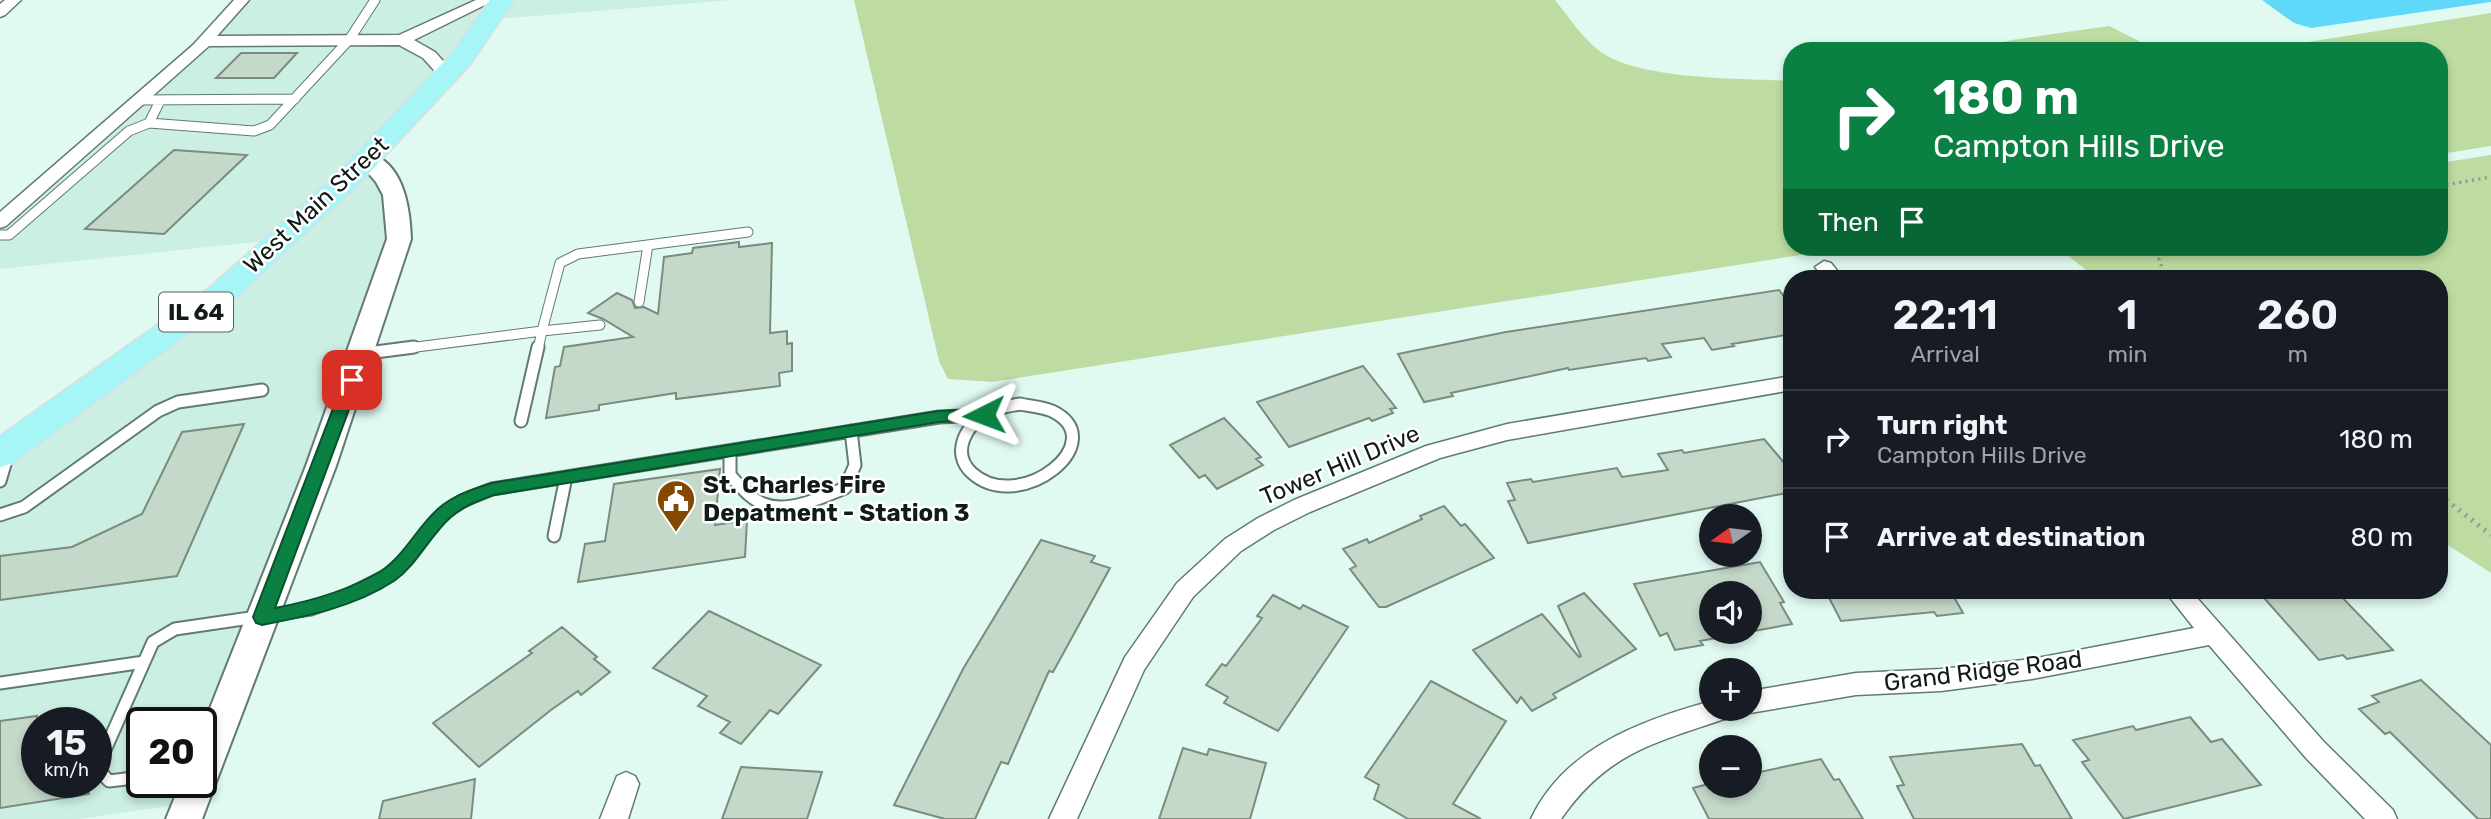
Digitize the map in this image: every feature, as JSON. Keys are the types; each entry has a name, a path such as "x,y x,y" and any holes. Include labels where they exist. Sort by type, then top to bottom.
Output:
{"main road":[{"name":"West Main Street","path":"5,451 219,295 368,160 447,75 487,25 502,0"}],"street":[{"path":"0,12 14,0"},
{"path":"3,230 138,100 205,41 242,0"},
{"path":"205,41 402,40 488,0"},
{"path":"402,40 429,55 447,75"},
{"path":"217,733 360,354 400,239 398,207 393,186 368,160"},
{"name":"Tower Hill Drive","path":"1063,819 1134,664 1185,590 1199,575 1233,545 1266,524 1434,452 1507,432 1783,385"},
{"path":"2184,599 2315,750 2383,819"},
{"name":"Grand Ridge Road","path":"1762,700 1856,684 1941,680 2032,669 2215,634"},
{"path":"1545,819 1574,782 1599,758 1618,745 1647,731 1699,716"},
{"path":"614,819 626,784"},
{"path":"184,819 192,798"}],"lane":[{"path":"3,230 129,131 149,122 254,131 270,125 349,40 375,0"},
{"path":"138,100 295,99"},
{"path":"149,122 160,101"},
{"path":"521,421 560,263 578,254 747,232"},
{"path":"639,302 648,245"},
{"path":"360,354 600,325"},
{"path":"0,514 24,507 158,411 178,402 262,390"},
{"path":"112,734 153,642 175,629 311,608 342,598 388,575 411,554 443,514 461,501 492,489 939,417 984,415 1001,407 1020,404 1038,406 1054,412 1066,422 1072,434 1072,448 1066,461 1054,472 1029,483 1002,486 985,482 971,474 962,463 960,450 962,437 971,425 984,415"},
{"path":"730,451 730,475 747,494 769,506 819,500 845,488 855,466 851,431"},
{"path":"0,481 5,451"},
{"path":"554,536 566,477"},
{"path":"0,683 144,662"}],"path":[{"path":"2448,185 2491,177"},
{"path":"2448,501 2491,535"}],"shaded area":[{"path":"248,0 495,0 472,35 275,240 0,269 0,226"},
{"path":"508,0 731,0 498,19"},
{"path":"368,169 386,196 390,238 372,299 213,707 126,707 126,798 178,798 176,805 79,819 0,819 0,460"}],"green space":[{"path":"854,0 1555,0 1597,49 1614,59 1637,67 1690,76 1783,81 1783,256 1794,256 992,382 948,379 939,361"},
{"path":"2491,13 2491,146 2448,153 2448,42 2308,42"},
{"path":"2109,26 2141,42 2003,42"},
{"path":"2491,155 2491,573 2448,545 2448,270 2086,270 2068,256 2448,256 2448,162"}],"water":[{"path":"2262,0 2491,2 2311,28 2294,23"}],"building":[{"path":"241,53 297,53 274,78 216,78"},
{"path":"174,150 247,155 164,234 85,229"},
{"path":"739,242 739,247 772,243 770,333 787,331 787,344 792,343 792,371 779,373 780,386 676,399 676,393 599,405 599,410 546,418 555,367 560,366 564,347 633,337 588,313 617,293 632,300 635,308 644,307 658,314 664,257 692,253 693,248"},
{"path":"1779,290 1783,295 1783,336 1712,350 1704,338 1662,344 1671,357 1568,368 1451,393 1453,396 1424,402 1398,354 1506,332"},
{"path":"1363,366 1396,408 1390,409 1393,413 1372,421 1369,418 1289,447 1257,402"},
{"path":"1224,418 1261,457 1256,459 1263,465 1217,489 1205,475 1199,478 1170,445"},
{"path":"244,424 177,576 0,600 0,556 72,547 142,514 182,432"},
{"path":"1764,439 1783,461 1783,494 1730,504 1699,504 1699,510 1528,543 1508,501 1515,500 1507,483 1531,479 1533,482 1617,468 1622,477 1668,470 1658,454 1682,450 1684,453"},
{"name":"St. Charles Fire Depatment - Station 3","path":"720,469 715,525 747,520 745,557 578,582 585,544 605,541 614,484"},
{"path":"1444,506 1461,526 1465,524 1494,558 1386,607 1379,607 1350,569 1356,566 1343,549 1367,539 1369,543"},
{"path":"1041,540 1095,556 1091,562 1110,568 1053,672 1049,671 1008,764 1001,762 975,819 945,819 894,805 963,669"},
{"path":"1762,565 1784,602 1780,603 1792,624 1762,630 1762,581 1699,581 1699,644 1703,645 1675,650 1667,633 1660,636 1634,584 1731,567"},
{"path":"1584,593 1636,649 1553,694 1556,698 1532,711 1521,697 1517,703 1473,650 1542,614 1579,657 1581,656 1558,606"},
{"path":"1273,595 1300,609 1303,605 1348,627 1278,731 1224,703 1228,697 1206,685 1222,664 1226,666 1262,618 1257,616"},
{"path":"1830,599 1955,599 1963,613 1937,616 1934,612 1841,621"},
{"path":"2265,599 2344,599 2393,650 2347,659 2343,655 2319,660"},
{"path":"709,611 821,665 778,714 770,710 741,744 720,733 730,722 698,706 707,696 653,668"},
{"path":"562,627 610,672 581,695 578,691 551,710 479,767 433,723 532,653 529,651"},
{"path":"2421,680 2491,745 2491,819 2478,819 2390,732 2385,734 2359,709 2379,702 2372,696"},
{"path":"1431,681 1506,721 1453,804 1481,819 1408,819 1374,799 1379,785 1365,777"},
{"path":"2190,717 2211,742 2222,739 2261,785 2124,819 2082,762 2089,760 2073,740 2133,726 2136,730"},
{"path":"21,718 21,798 64,798 0,808 0,721"},
{"path":"2022,744 2035,766 2040,765 2072,819 1914,819 1897,786 1904,785 1890,757"},
{"path":"1183,748 1207,755 1209,749 1266,763 1250,819 1159,819"},
{"path":"1821,759 1834,780 1839,779 1863,819 1709,819 1693,788 1699,786 1699,798 1762,798 1762,771"},
{"path":"741,767 822,772 807,819 722,819"},
{"path":"475,779 471,819 379,819 383,801"}],"place":[{"name":"St. Charles Fire Depatment - Station 3","path":"676,533"}],"route":[{"path":"352,380 262,617 311,608 342,598 388,575 411,554 443,514 461,501 492,489 939,417 984,415"}]}
